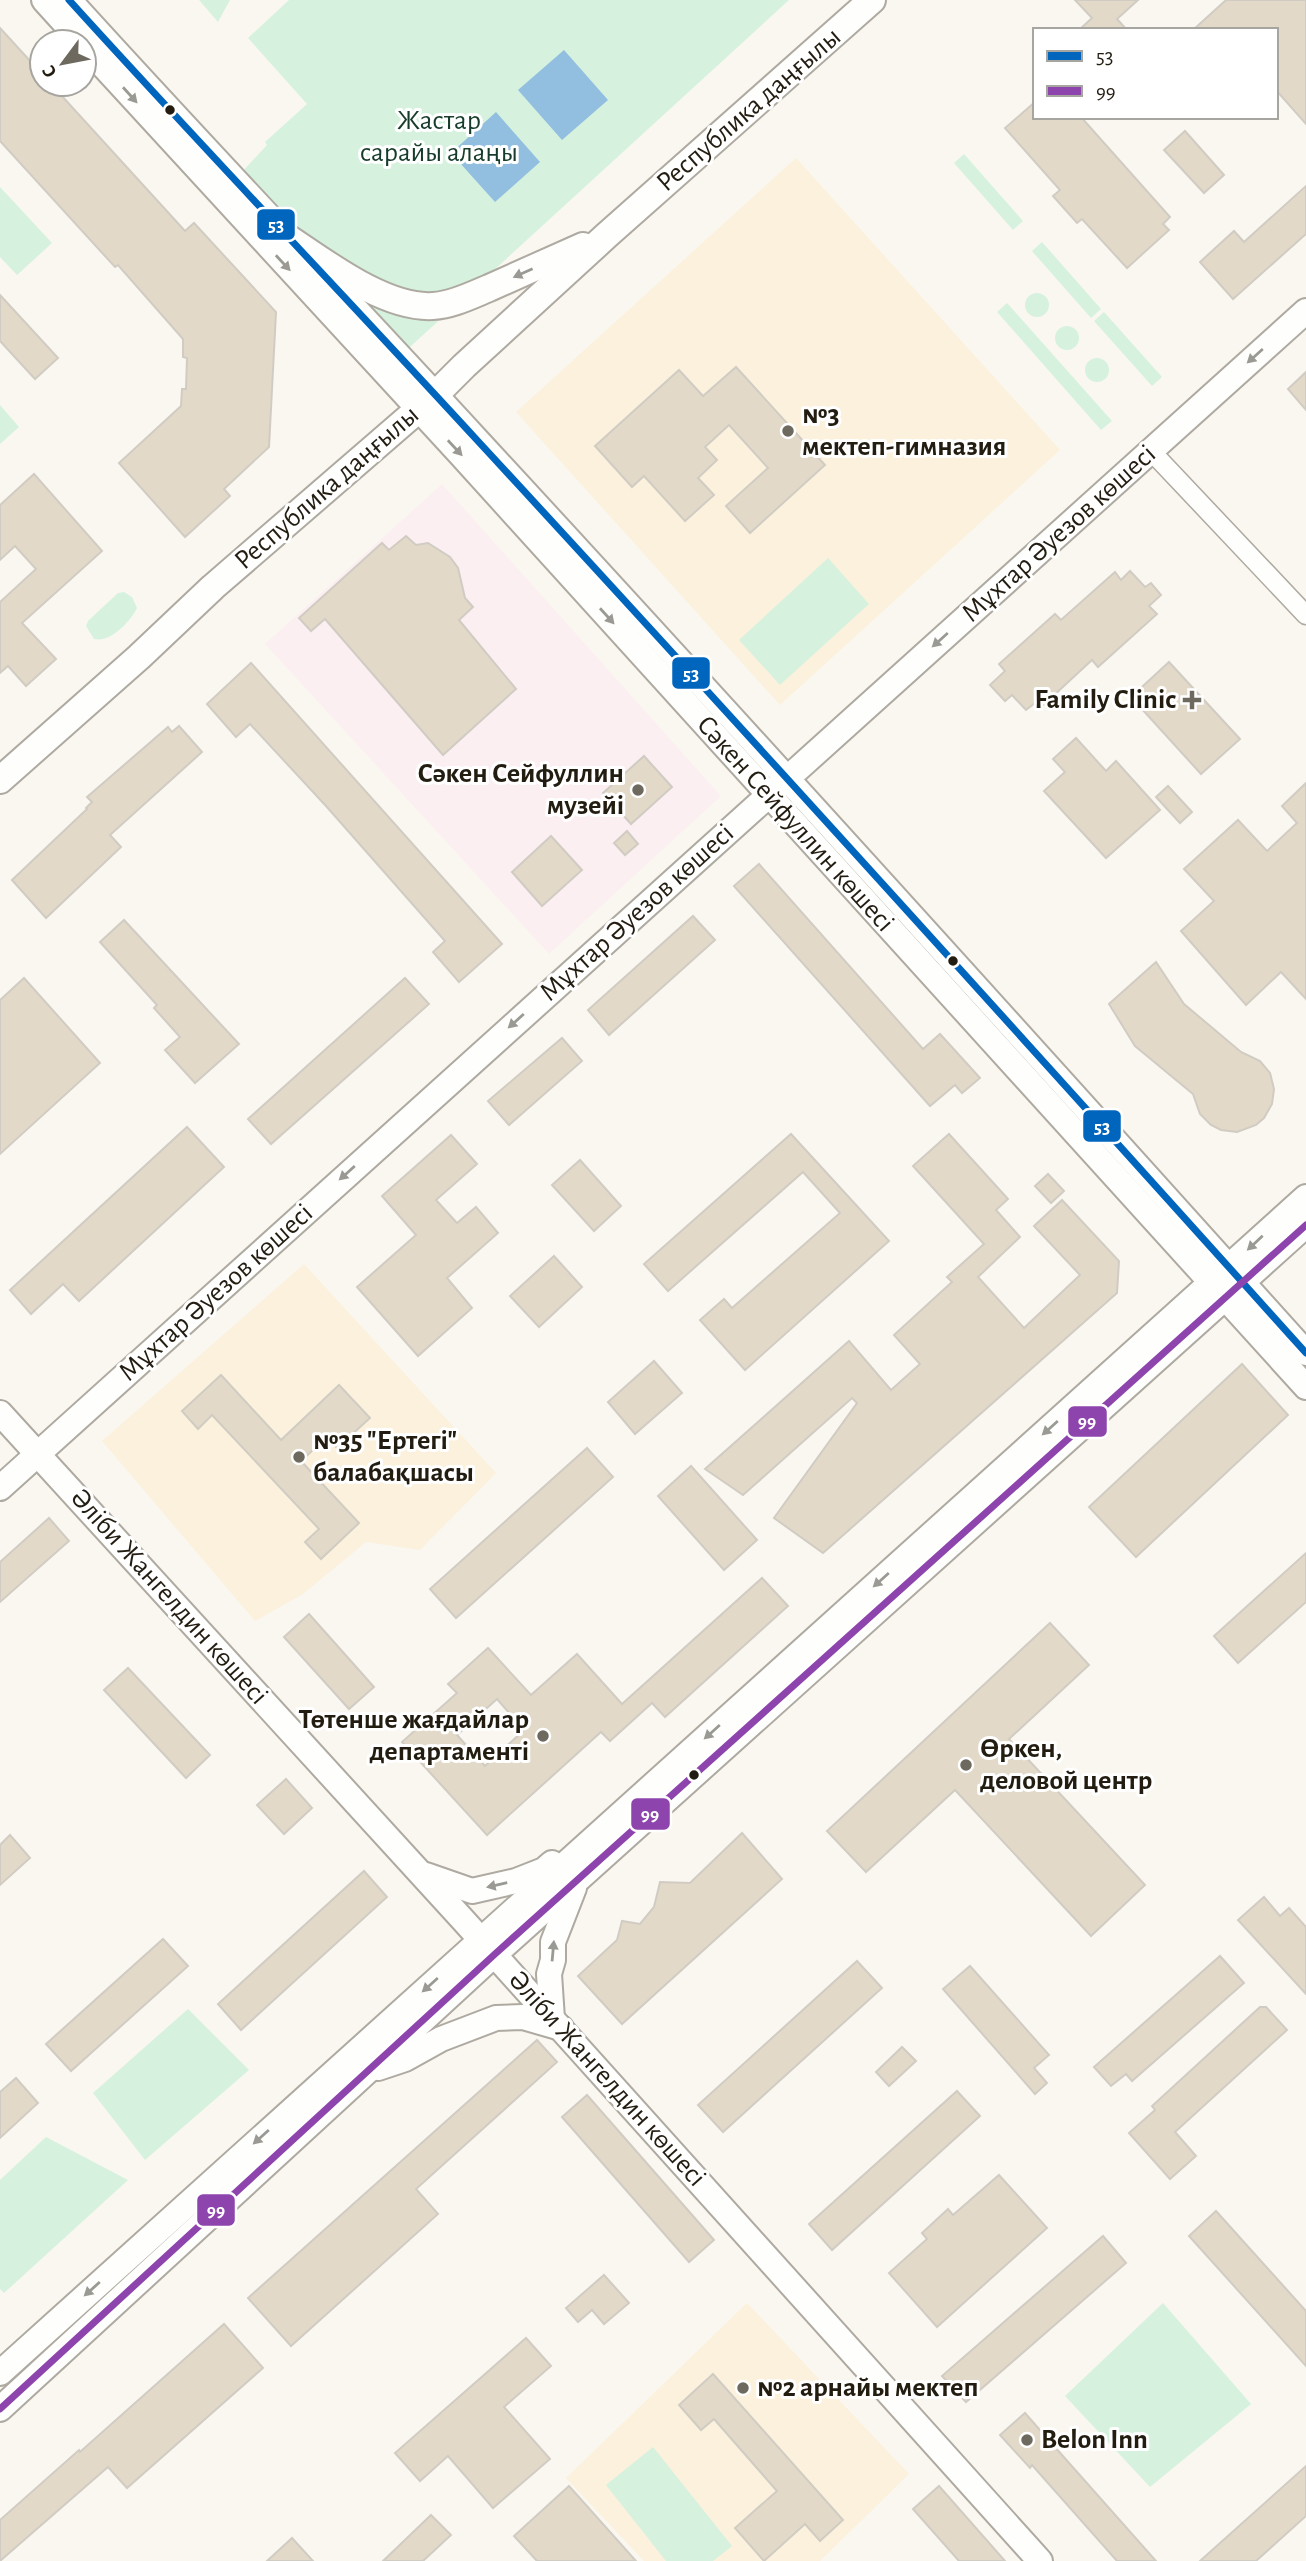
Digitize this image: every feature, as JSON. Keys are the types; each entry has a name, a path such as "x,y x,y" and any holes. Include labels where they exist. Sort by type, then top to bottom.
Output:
{"main road":[{"name":"Сәкен Сейфуллин көшесі","path":"44,0 69,28"},
{"name":"Сәкен Сейфуллин көшесі","path":"69,0 288,238 769,795 1227,1282 1306,1353"},
{"name":"Республика даңғылы","path":"0,780 139,657 213,587 427,402 607,235 872,0"},
{"name":"Сәкен Сейфуллин көшесі","path":"98,59 788,778 1227,1282 1306,1387"},
{"path":"288,238 355,283 398,300 435,306 467,297 607,235"},
{"name":"Мұхтар Әуезов көшесі","path":"0,1488 1306,311"},
{"path":"0,2372 488,1947 577,1881 1227,1282 1306,1197"},
{"path":"0,2409 368,2071 600,1832 1227,1282 1306,1225"},
{"name":"Әліби Жангелдин көшесі","path":"0,1413 488,1947 1040,2561"},
{"path":"420,1873 472,1891 516,1881 544,1870 574,1846 600,1832"},
{"path":"368,2071 405,2059 441,2039 496,2018 523,2017 556,2023 549,1974 553,1960 553,1942 577,1881"}],"street":[{"path":"1151,451 1306,615"}],"shaded area":[{"name":"№3 мектеп-гимназия","path":"796,158 1060,450 780,705 516,412"},
{"path":"442,484 721,796 549,954 265,644"},
{"name":"№35 \"Ертегі\" балабақшасы","path":"304,1264 496,1473 420,1550 366,1542 303,1594 255,1621 102,1441"},
{"name":"№2 арнайы мектеп","path":"747,2303 909,2474 820,2561 644,2561 566,2478"}],"green space":[{"path":"199,0 230,0 218,22"},
{"name":"Жастар сарайы алаңы","path":"289,0 789,0 399,357 241,173 267,145 265,142 307,104 248,38"},
{"path":"964,154 1023,221 1013,230 954,163"},
{"path":"0,187 52,243 17,275 0,257"},
{"path":"1042,242 1101,309 1091,318 1032,251"},
{"path":"1037,293 1046,296 1049,305 1046,314 1037,317 1028,314 1025,305 1028,296"},
{"path":"1007,303 1112,421 1101,430 997,312"},
{"path":"1104,312 1162,377 1152,386 1094,321"},
{"path":"1067,326 1076,329 1079,338 1076,347 1067,350 1058,347 1055,338 1058,329"},
{"path":"1097,358 1106,361 1109,370 1106,379 1097,382 1088,379 1085,370 1088,361"},
{"path":"0,405 19,427 0,444"},
{"path":"828,558 869,604 780,685 739,640"},
{"path":"124,592 132,597 137,608 134,614 113,635 94,639 86,626 88,621 118,593"},
{"path":"188,2009 249,2070 145,2160 93,2093"},
{"path":"46,2137 128,2180 4,2293 0,2289 0,2180"},
{"path":"1163,2303 1251,2404 1150,2487 1065,2396"},
{"path":"653,2447 732,2546 713,2561 666,2561 606,2485"}],"water":[{"path":"564,50 608,100 562,140 518,90"},
{"path":"496,112 540,162 495,202 451,153"}],"building":[{"path":"1075,0 1138,0 1117,19 1125,28 1081,28 1092,18"},
{"path":"1226,0 1306,0 1306,124 1278,92 1278,28 1195,28"},
{"path":"0,28 28,59 28,98 64,98 185,231 194,223 276,312 269,447 224,489 230,496 185,537 119,463 181,406 182,389 186,389 187,358 183,357 183,339 118,265 115,267 0,141"},
{"path":"1033,104 1033,119 1083,119 1170,217 1163,224 1169,230 1127,268 1082,219 1077,223 1053,196 1060,190 1005,128"},
{"path":"1185,131 1224,175 1204,193 1164,150"},
{"path":"1306,186 1306,234 1233,299 1200,262 1234,231 1244,242"},
{"path":"0,295 58,358 35,379 0,341"},
{"path":"736,367 825,465 750,533 726,506 768,468 729,425 705,447 717,460 698,478 714,495 685,521 644,476 632,487 595,446 679,370 703,396"},
{"path":"1306,372 1306,410 1288,389"},
{"path":"34,474 102,551 22,623 56,659 26,686 8,666 0,673 0,602 36,569 15,546 0,560 0,505"},
{"path":"406,536 416,545 428,543 450,557 458,568 465,598 473,607 459,620 516,689 443,755 325,619 311,631 299,618 382,543 389,550"},
{"path":"1130,571 1145,587 1151,583 1161,595 1149,606 1157,614 1098,667 1092,660 1040,708 1035,703 1026,710 1012,695 1005,701 990,685 1005,671 999,664 1055,614 1061,620 1115,572 1121,580"},
{"path":"1169,662 1240,739 1201,774 1131,697"},
{"path":"251,663 502,944 459,982 433,952 445,941 326,806 250,724 236,737 207,704"},
{"path":"179,726 202,752 110,835 121,847 46,918 12,880 87,809 92,802 87,797 168,727 172,732"},
{"path":"1076,738 1106,771 1116,761 1160,810 1106,858 1044,791 1065,772 1053,759"},
{"name":"Сәкен Сейфуллин музейі","path":"644,756 672,787 631,824 603,793"},
{"path":"1306,783 1306,999 1281,972 1246,1005 1181,931 1214,901 1184,869 1238,820 1267,851 1297,823 1282,806"},
{"path":"1168,786 1192,812 1180,823 1156,797"},
{"path":"627,831 638,844 625,855 614,843"},
{"path":"551,836 582,870 542,906 512,872"},
{"path":"759,864 923,1049 940,1034 980,1078 962,1093 955,1085 930,1106 734,886"},
{"path":"693,916 715,940 609,1035 588,1010"},
{"path":"124,920 239,1044 195,1083 165,1050 180,1037 154,1008 157,1005 100,942"},
{"path":"1156,962 1184,1004 1241,1052 1260,1061 1270,1073 1274,1089 1272,1104 1264,1118 1256,1125 1237,1132 1221,1130 1211,1125 1200,1114 1193,1094 1135,1046 1109,1004"},
{"path":"24,978 100,1063 0,1154 0,1000"},
{"path":"405,978 429,1004 271,1144 248,1119"},
{"path":"562,1038 582,1061 509,1125 488,1101"},
{"path":"187,1127 224,1167 79,1301 63,1284 31,1314 10,1290"},
{"path":"791,1134 889,1241 745,1370 700,1320 724,1299 732,1308 840,1213 803,1172 668,1291 644,1264"},
{"path":"949,1134 1008,1199 996,1210 1020,1237 978,1277 1024,1328 1080,1275 1034,1226 1062,1200 1119,1261 1117,1293 823,1553 774,1518 857,1403 852,1398 743,1495 705,1469 849,1341 891,1390 920,1364 894,1335 952,1282 947,1277 984,1244 913,1166"},
{"path":"451,1135 477,1164 436,1200 457,1223 476,1207 498,1233 447,1278 472,1308 418,1356 357,1287 416,1235 382,1196"},
{"path":"580,1160 621,1206 594,1231 552,1185"},
{"path":"1048,1174 1064,1191 1051,1203 1035,1186"},
{"path":"554,1256 582,1287 539,1327 510,1296"},
{"path":"654,1361 682,1393 635,1434 608,1402"},
{"path":"1242,1364 1288,1415 1136,1557 1089,1507"},
{"path":"221,1375 281,1440 339,1385 370,1418 337,1448 327,1437 301,1461 359,1523 321,1559 305,1542 319,1529 212,1415 198,1429 182,1411"},
{"path":"587,1448 613,1477 456,1618 430,1589"},
{"path":"691,1466 757,1540 724,1570 658,1496"},
{"path":"49,1518 69,1541 0,1602 0,1562"},
{"path":"1306,1553 1306,1602 1238,1663 1214,1636"},
{"path":"762,1578 788,1606 665,1717 652,1703 610,1741 601,1732 487,1835 402,1742 457,1693 448,1684 488,1648 531,1695 577,1654 622,1704","holes":["497,1699 524,1730 485,1766 457,1735"]},
{"path":"309,1614 374,1687 349,1709 284,1637"},
{"name":"Өркен, деловой центр","path":"1050,1623 1089,1665 1009,1739 1145,1885 1091,1936 955,1790 866,1872 827,1831"},
{"path":"128,1668 210,1755 186,1778 104,1690"},
{"path":"286,1779 312,1808 284,1834 257,1805"},
{"path":"742,1833 782,1879 622,2024 578,1976 617,1940 622,1921 640,1924 654,1907 660,1882 690,1883"},
{"path":"10,1835 30,1858 0,1885 0,1845"},
{"path":"364,1871 387,1897 241,2030 218,2004"},
{"path":"1264,1897 1280,1916 1289,1908 1306,1927 1306,1994 1238,1920"},
{"path":"163,1939 188,1966 71,2071 46,2044"},
{"path":"1220,1956 1244,1983 1132,2081 1126,2074 1111,2086 1094,2067"},
{"path":"857,1961 882,1988 723,2132 698,2105"},
{"path":"970,1966 1049,2055 1034,2068 1047,2083 1035,2094 943,1989"},
{"path":"1260,2007 1266,2007 1287,2030 1175,2132 1196,2156 1170,2179 1129,2133 1155,2110 1152,2106"},
{"path":"537,2040 557,2062 416,2189 438,2214 291,2346 248,2298"},
{"path":"902,2047 916,2061 889,2086 876,2072"},
{"path":"16,2078 38,2103 0,2138 0,2092"},
{"path":"957,2091 980,2116 832,2250 809,2224"},
{"path":"587,2095 714,2240 689,2262 562,2117"},
{"path":"999,2175 1047,2228 937,2327 889,2273 927,2239 922,2233 948,2209 953,2215"},
{"path":"1216,2211 1306,2311 1306,2366 1189,2236"},
{"path":"1103,2236 1126,2263 966,2402 942,2376"},
{"path":"604,2275 629,2303 604,2324 592,2310 578,2322 566,2308"},
{"path":"224,2324 263,2368 127,2488 108,2467 0,2561 0,2520"},
{"path":"526,2338 551,2366 504,2407 550,2459 493,2508 448,2456 420,2481 395,2453"},
{"path":"713,2374 843,2520 820,2541 805,2524 764,2561 735,2528 777,2491 714,2419 701,2430 679,2405"},
{"path":"1025,2413 1156,2561 1117,2561 1032,2465 1030,2468 1000,2435"},
{"path":"1306,2466 1306,2516 1256,2561 1200,2561"},
{"path":"569,2486 636,2561 537,2561 514,2536"},
{"path":"939,2486 1005,2561 959,2561 913,2509"},
{"path":"431,2515 451,2535 423,2561 383,2561"},
{"path":"292,2538 313,2561 267,2561"}],"transit line":[{"name":"53","path":"69,0 685,666 1306,1353"},
{"name":"99","path":"0,2409 495,1954 1306,1225"}],"place":[{"name":"№3 мектеп-гимназия","path":"788,431"},
{"name":"Family Clinic","path":"1192,700"},
{"name":"Сәкен Сейфуллин музейі","path":"638,790"},
{"name":"№35 \"Ертегі\" балабақшасы","path":"299,1457"},
{"name":"Төтенше жағдайлар департаменті","path":"543,1736"},
{"name":"Өркен, деловой центр","path":"966,1765"},
{"name":"№2 арнайы мектеп","path":"743,2388"},
{"name":"Belon Inn","path":"1027,2440"}]}
